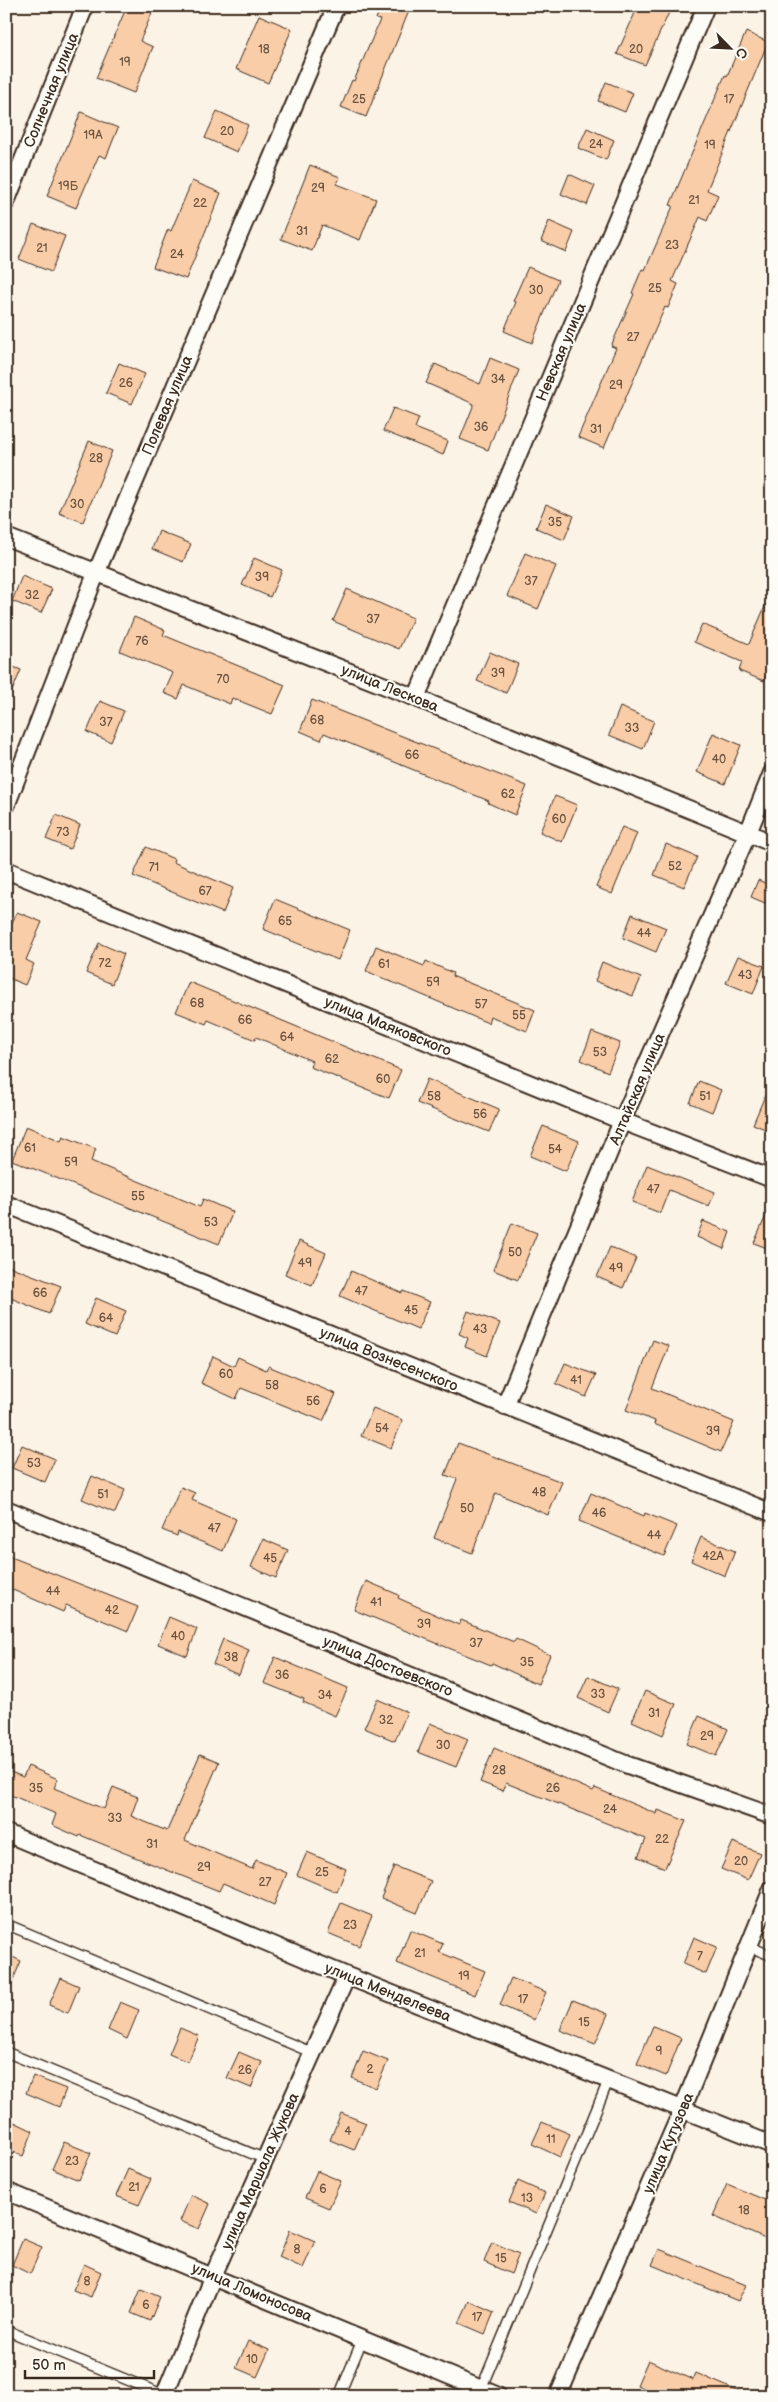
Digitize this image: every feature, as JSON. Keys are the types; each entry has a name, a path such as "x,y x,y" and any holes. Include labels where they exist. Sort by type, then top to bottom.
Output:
{"street":[{"name":"Солнечная улица","path":"6,202 85,6"},
{"name":"Полевая улица","path":"6,806 97,571 336,6"},
{"name":"Невская улица","path":"416,698 706,6"},
{"name":"улица Лескова","path":"6,537 97,571 416,698 772,843"},
{"name":"Алтайская улица","path":"505,1406 622,1121 748,833 772,773"},
{"name":"улица Маяковского","path":"6,870 622,1121 772,1179"},
{"name":"улица Вознесенского","path":"6,1204 772,1512"},
{"name":"улица Достоевского","path":"6,1509 625,1764 772,1816"},
{"name":"улица Менделеева","path":"6,1833 347,1976 772,2144"},
{"name":"улица Кутузова","path":"558,2396 683,2108 772,1888"},
{"name":"улица Маршала Жукова","path":"164,2395 213,2276 347,1976"},
{"name":"улица Ломоносова","path":"6,2191 363,2338 498,2396"}],"lane":[{"path":"6,1924 313,2053"},
{"path":"748,1946 772,1956"},
{"path":"6,2052 265,2159"},
{"path":"481,2389 610,2079"},
{"path":"6,2330 164,2395"},
{"path":"338,2396 363,2338"}],"building":[{"path":"127,6 155,6 140,41 153,47 134,93 96,78"},
{"path":"381,6 411,6 366,117 341,107 380,20 376,19"},
{"path":"638,6 672,6 645,65 617,54"},
{"path":"259,15 292,29 268,83 236,69"},
{"path":"746,32 768,42 707,190 718,195 707,221 700,217 672,281 678,284 668,308 665,307 604,448 578,437 616,348 611,346 634,294 632,293 642,269 645,270 673,206 670,205 725,75 727,76"},
{"path":"606,82 633,93 625,112 598,101"},
{"path":"217,111 248,125 237,152 205,138"},
{"path":"81,112 118,128 106,158 99,155 76,208 47,196"},
{"path":"587,128 614,140 606,160 578,148"},
{"path":"310,165 340,177 337,184 376,199 360,240 322,225 312,251 281,239"},
{"path":"569,174 595,186 587,205 561,194"},
{"path":"192,181 221,193 186,279 153,267 168,229 171,231"},
{"path":"549,221 574,232 566,252 541,241"},
{"path":"33,224 65,236 51,272 19,259"},
{"path":"528,267 558,280 532,343 504,331 516,302 513,301"},
{"path":"490,358 519,370 488,450 460,439 474,404 426,383 435,364 480,384"},
{"path":"119,363 145,374 132,404 106,393"},
{"path":"393,408 419,418 415,428 448,441 443,455 383,431"},
{"path":"89,441 112,451 83,522 59,513"},
{"path":"546,504 574,516 564,540 536,528"},
{"path":"159,531 191,544 183,562 152,549"},
{"path":"525,553 556,566 538,609 507,596"},
{"path":"254,558 282,570 270,597 242,585"},
{"path":"22,576 52,589 41,613 12,601"},
{"path":"347,589 413,618 399,649 333,621"},
{"path":"772,590 772,662 764,681 739,671 742,662 694,642 702,624 749,644"},
{"path":"134,617 165,630 163,635 285,685 272,714 232,698 230,704 184,685 178,699 164,693 173,673 120,651"},
{"path":"490,652 518,664 506,693 477,681"},
{"path":"6,664 21,670 6,705"},
{"path":"312,700 527,786 515,815 488,803 489,801 324,733 321,740 300,731"},
{"path":"100,701 124,711 111,742 87,732"},
{"path":"620,707 654,721 643,749 609,735"},
{"path":"713,733 741,745 725,784 697,772"},
{"path":"555,796 577,805 562,842 540,832"},
{"path":"56,815 80,825 70,849 46,839"},
{"path":"622,827 637,833 612,894 596,887"},
{"path":"666,844 697,857 684,887 654,875"},
{"path":"146,847 174,859 173,862 233,888 223,913 133,876"},
{"path":"758,880 772,886 772,906 751,897"},
{"path":"275,899 350,930 338,960 263,929"},
{"path":"17,912 42,922 26,960 34,964 25,985 6,977 6,936"},
{"path":"632,914 666,928 656,952 623,938"},
{"path":"99,943 124,954 112,984 86,973"},
{"path":"376,946 424,966 426,961 453,973 452,976 535,1010 527,1031 490,1016 488,1023 366,971"},
{"path":"738,956 764,966 753,994 726,983"},
{"path":"602,962 641,978 633,996 595,981"},
{"path":"189,982 401,1070 389,1098 310,1067 312,1061 256,1037 255,1040 208,1020 206,1024 176,1012"},
{"path":"592,1032 620,1043 608,1072 581,1060"},
{"path":"427,1079 499,1109 489,1132 417,1103"},
{"path":"772,1079 772,1132 753,1124"},
{"path":"699,1081 721,1090 712,1112 690,1103"},
{"path":"26,1126 61,1141 63,1136 96,1149 91,1161 200,1207 203,1199 233,1212 219,1244 12,1160"},
{"path":"543,1126 579,1141 566,1171 530,1156"},
{"path":"647,1165 715,1192 709,1206 669,1190 660,1213 632,1202"},
{"path":"772,1202 772,1250 754,1243"},
{"path":"703,1221 730,1232 724,1249 697,1237"},
{"path":"512,1223 537,1233 518,1280 493,1270"},
{"path":"299,1241 326,1253 312,1285 285,1274"},
{"path":"610,1247 636,1258 623,1288 597,1277"},
{"path":"6,1265 61,1286 49,1314 6,1296"},
{"path":"351,1271 402,1293 403,1291 430,1302 418,1329 340,1296"},
{"path":"96,1298 126,1311 115,1337 85,1324"},
{"path":"468,1311 500,1323 487,1356 465,1347 468,1338 459,1334"},
{"path":"653,1340 669,1346 652,1388 734,1422 721,1452 654,1424 655,1421 626,1410"},
{"path":"213,1356 234,1366 238,1357 266,1370 268,1366 336,1394 323,1421 241,1388 236,1399 201,1383"},
{"path":"565,1363 596,1375 586,1397 556,1384"},
{"path":"373,1408 403,1420 391,1448 361,1436"},
{"path":"458,1443 562,1482 548,1515 496,1493 472,1553 434,1538 457,1479 445,1475"},
{"path":"22,1445 55,1459 45,1482 12,1468"},
{"path":"92,1476 125,1490 115,1513 82,1499"},
{"path":"181,1487 195,1493 192,1500 236,1519 223,1551 178,1532 177,1536 162,1530"},
{"path":"591,1493 644,1516 645,1513 677,1526 664,1556 579,1521"},
{"path":"701,1537 735,1551 725,1576 691,1561"},
{"path":"263,1539 288,1550 276,1578 251,1567"},
{"path":"6,1555 138,1607 128,1631 66,1605 63,1612 6,1587"},
{"path":"366,1581 399,1595 398,1598 459,1625 461,1620 514,1642 516,1639 550,1655 538,1684 492,1663 491,1665 354,1610"},
{"path":"169,1617 197,1629 187,1656 158,1644"},
{"path":"223,1639 249,1650 239,1675 213,1664"},
{"path":"275,1657 348,1688 335,1716 303,1702 304,1699 264,1683"},
{"path":"588,1676 618,1689 608,1712 578,1698"},
{"path":"645,1691 676,1704 663,1735 632,1721"},
{"path":"377,1699 407,1712 395,1741 364,1728"},
{"path":"699,1716 728,1729 716,1756 687,1744"},
{"path":"430,1723 468,1739 456,1767 418,1752"},
{"path":"494,1748 593,1791 595,1788 657,1814 658,1810 686,1821 665,1868 638,1857 646,1839 506,1783 503,1791 480,1782"},
{"path":"200,1754 219,1762 185,1840 252,1869 256,1860 287,1873 274,1905 223,1883 219,1891 80,1835 79,1837 52,1825 56,1814 6,1793 6,1770 23,1777 28,1766 58,1779 54,1788 104,1809 113,1787 138,1797 131,1816 167,1831"},
{"path":"733,1842 760,1853 748,1880 721,1869"},
{"path":"307,1852 346,1869 337,1892 297,1875"},
{"path":"394,1866 431,1881 417,1913 381,1898"},
{"path":"341,1903 372,1916 359,1946 328,1933"},
{"path":"410,1930 443,1944 439,1952 485,1971 475,1995 397,1963"},
{"path":"694,1937 717,1947 706,1974 683,1964"},
{"path":"6,1954 21,1961 6,1997"},
{"path":"61,1978 79,1986 68,2013 49,2005"},
{"path":"511,1978 546,1992 534,2020 500,2005"},
{"path":"573,2000 608,2014 595,2044 560,2030"},
{"path":"120,2002 139,2010 127,2039 108,2030"},
{"path":"653,2026 681,2038 666,2076 637,2064"},
{"path":"180,2028 199,2036 188,2062 169,2054"},
{"path":"363,2051 388,2061 376,2088 352,2078"},
{"path":"239,2052 262,2062 251,2088 227,2078"},
{"path":"33,2076 66,2089 59,2107 26,2093"},
{"path":"341,2113 366,2123 354,2150 330,2140"},
{"path":"12,2121 33,2131 23,2156 6,2149 6,2135"},
{"path":"542,2122 570,2134 560,2157 532,2144"},
{"path":"64,2142 91,2153 79,2180 52,2169"},
{"path":"128,2169 151,2179 139,2205 116,2196"},
{"path":"317,2171 341,2181 329,2208 305,2198"},
{"path":"518,2181 545,2193 536,2214 509,2202"},
{"path":"727,2184 772,2203 772,2242 713,2216"},
{"path":"191,2195 210,2204 199,2229 180,2221"},
{"path":"290,2230 315,2241 303,2268 279,2257"},
{"path":"23,2239 42,2247 30,2274 12,2265"},
{"path":"492,2242 519,2254 511,2274 484,2262"},
{"path":"659,2249 746,2285 738,2301 652,2265"},
{"path":"84,2264 101,2272 91,2297 73,2290"},
{"path":"141,2289 160,2297 150,2321 131,2313"},
{"path":"469,2301 494,2312 485,2334 459,2323"},
{"path":"248,2341 269,2350 257,2377 236,2368"},
{"path":"648,2360 693,2380 696,2373 749,2396 661,2396 637,2385"}]}
